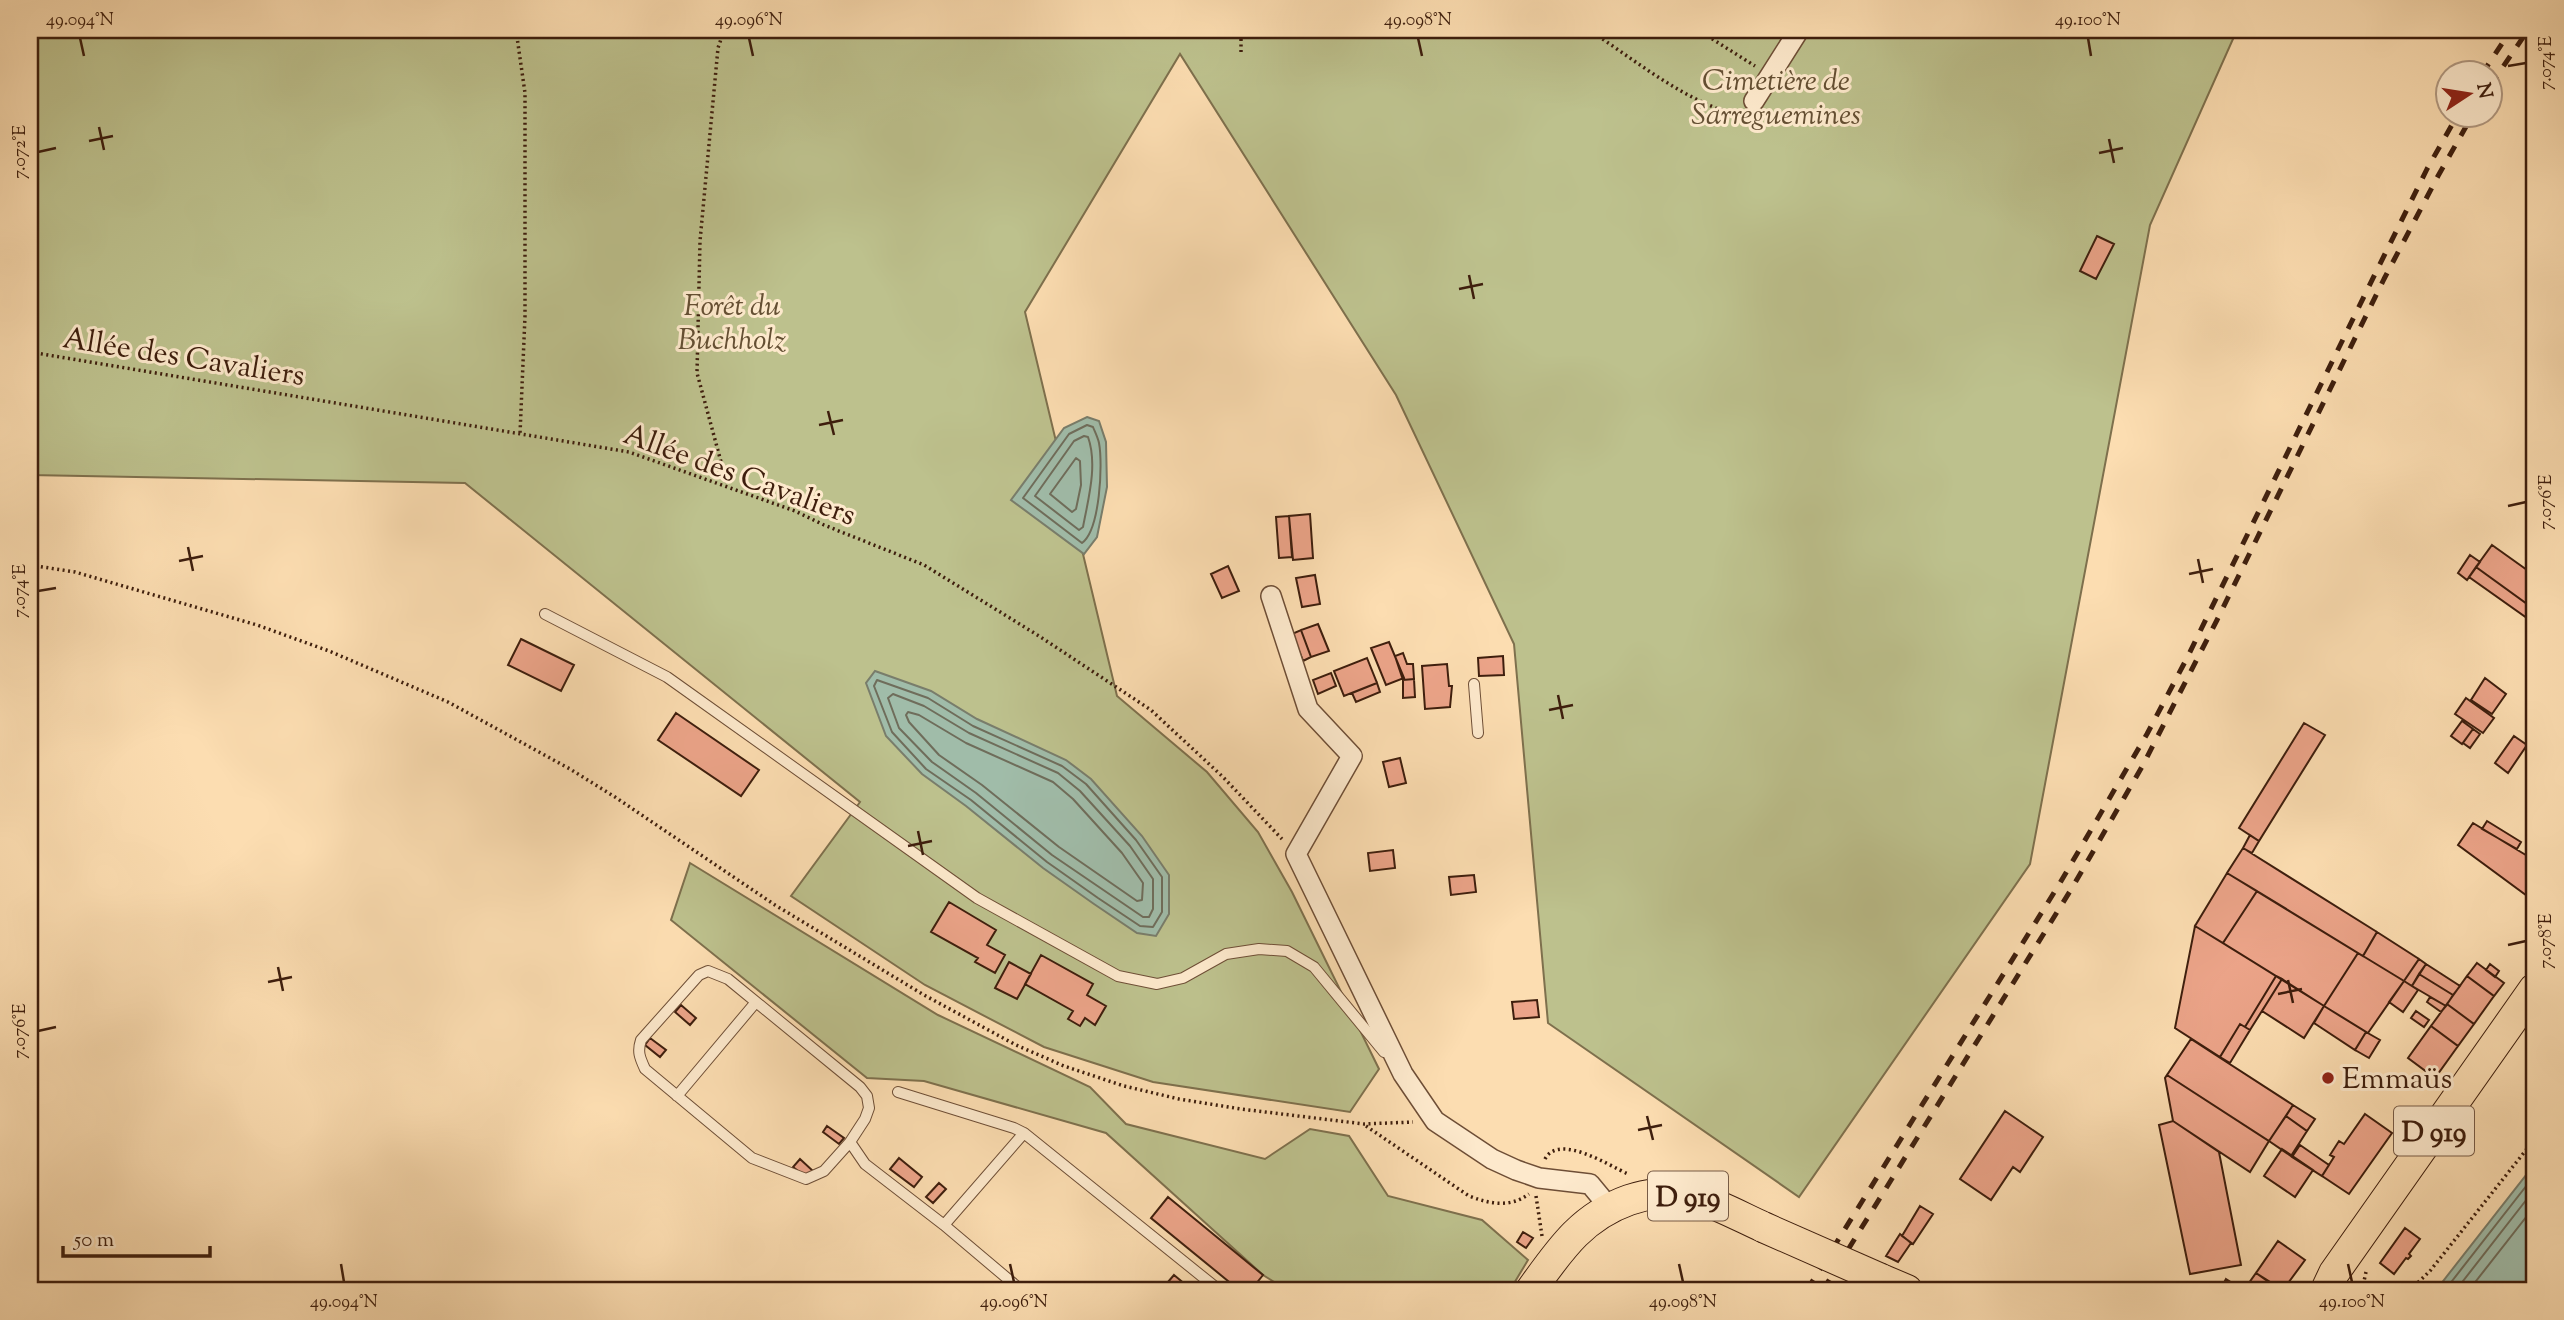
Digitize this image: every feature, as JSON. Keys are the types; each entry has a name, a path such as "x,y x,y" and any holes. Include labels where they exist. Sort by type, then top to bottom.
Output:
{"main road":[{"name":"D 919","path":"2325,1285 2534,989"},
{"name":"D 919","path":"1538,1280 1577,1230 1595,1215 1609,1207 1642,1196 1685,1195 1711,1203 1894,1285"}],"street":[{"path":"1754,101 1798,30"},
{"path":"1271,596 1308,709 1352,756 1296,853 1403,1074 1435,1121 1492,1159 1539,1178 1590,1184 1609,1207"}],"lane":[{"path":"545,614 667,677 976,898 1118,976 1157,984 1183,978 1226,954 1259,949 1287,951 1314,967 1403,1074"},
{"path":"1474,684 1478,733"},
{"path":"708,971 728,979 860,1087 867,1096 869,1108 850,1142 824,1171 806,1180 752,1158 677,1096 645,1069 639,1058 638,1048 641,1040 699,975 708,971"},
{"path":"677,1096 756,1002"},
{"path":"898,1091 1024,1133 1219,1290"},
{"path":"944,1225 1024,1133"},
{"path":"850,1142 865,1164 944,1225 1021,1290"}],"path":[{"path":"516,30 525,93 525,316 520,434"},
{"path":"724,30 718,48 700,241 697,373 727,485"},
{"path":"1241,30 1241,52"},
{"path":"1589,30 1686,93 1721,111 1736,115 1752,107 1754,101"},
{"path":"1698,30 1770,75"},
{"name":"Allée des Cavaliers","path":"30,352 629,452 796,511 924,565 1151,710 1223,777 1296,853"},
{"path":"30,565 75,572 257,625 329,651 448,702 593,783 775,905 925,995 1016,1045 1064,1066 1124,1086 1179,1099 1241,1109 1364,1124 1435,1121"},
{"path":"1364,1124 1469,1196 1487,1203 1513,1202 1533,1191 1537,1198 1538,1280"},
{"path":"2410,1290 2430,1271 2534,1140"}],"green space":[{"path":"30,30 2237,30 2150,225 2030,864 1799,1197 1548,1023 1514,644 1396,395 1180,54 1025,312 1117,696 1207,772 1258,832 1292,892 1379,1069 1350,1112 1153,1082 1044,1047 925,985 791,896 860,802 465,483 30,475"},
{"path":"690,863 938,1015 1090,1087 1126,1124 1265,1159 1310,1129 1349,1136 1388,1196 1482,1220 1528,1260 1510,1290 1287,1290 1263,1275 1106,1133 924,1081 867,1078 671,920"}],"water":[{"path":"1087,417 1099,421 1106,442 1107,487 1097,537 1084,554 1011,500 1064,428"},
{"path":"875,671 931,691 977,719 1066,760 1091,779 1142,836 1169,875 1169,914 1156,936 1137,933 1094,904 922,774 886,736 866,683"},
{"path":"2534,1165 2534,1290 2435,1290 2440,1285"}],"building":[{"path":"2097,236 2114,244 2096,279 2080,271"},
{"path":"1310,514 1313,558 1293,560 1289,516"},
{"path":"1289,516 1292,557 1279,558 1276,517"},
{"path":"2492,545 2534,575 2534,609 2476,567"},
{"path":"2470,555 2480,562 2467,580 2458,573"},
{"path":"1228,566 1239,591 1222,598 1211,574"},
{"path":"2476,567 2534,609 2534,623 2469,577"},
{"path":"1315,575 1320,604 1302,607 1296,578"},
{"path":"1318,624 1329,651 1311,657 1301,630"},
{"path":"1301,630 1311,657 1303,661 1292,634"},
{"path":"521,639 574,665 561,691 508,665"},
{"path":"1389,642 1404,678 1386,685 1371,648"},
{"path":"1403,653 1407,664 1413,664 1414,679 1403,680 1395,656"},
{"path":"1503,656 1504,675 1479,676 1478,658"},
{"path":"1367,658 1377,683 1344,696 1334,671"},
{"path":"1447,664 1449,686 1452,686 1450,707 1425,709 1422,666"},
{"path":"1331,673 1336,686 1318,694 1313,680"},
{"path":"2485,678 2506,694 2492,714 2471,700"},
{"path":"1414,679 1415,697 1403,698 1403,680"},
{"path":"1377,683 1380,692 1356,702 1352,693"},
{"path":"2466,698 2494,718 2483,733 2455,714"},
{"path":"676,713 759,770 741,796 658,740"},
{"path":"2462,721 2473,729 2462,744 2451,736"},
{"path":"2304,723 2325,735 2259,841 2239,828"},
{"path":"2473,729 2480,734 2470,748 2463,743"},
{"path":"2514,736 2527,745 2508,773 2495,763"},
{"path":"1400,758 1406,783 1389,787 1383,762"},
{"path":"2487,821 2521,842 2517,849 2482,829"},
{"path":"2473,823 2534,860 2534,901 2458,845"},
{"path":"2250,835 2259,841 2252,853 2243,848"},
{"path":"2243,848 2377,932 2363,956 2227,873"},
{"path":"1393,850 1395,868 1370,871 1368,853"},
{"path":"2227,873 2257,891 2223,943 2195,926"},
{"path":"1474,875 1476,892 1451,895 1449,877"},
{"path":"2257,891 2358,953 2324,1006 2223,943"},
{"path":"949,902 996,930 987,945 1005,955 995,973 975,962 978,958 931,932"},
{"path":"2195,926 2276,976 2245,1027 2240,1024 2220,1057 2175,1028"},
{"path":"2377,932 2419,959 2404,981 2363,956"},
{"path":"2358,953 2404,981 2368,1033 2324,1006"},
{"path":"1041,955 1093,984 1087,995 1106,1006 1095,1025 1085,1018 1080,1026 1068,1019 1073,1011 1025,984"},
{"path":"2419,959 2426,964 2412,986 2404,981"},
{"path":"1009,962 1031,974 1017,999 995,988"},
{"path":"2477,963 2504,983 2494,996 2467,976"},
{"path":"2426,964 2460,986 2453,995 2419,974"},
{"path":"2490,964 2499,971 2495,977 2486,970"},
{"path":"2419,974 2453,995 2446,1006 2412,986"},
{"path":"2276,976 2282,979 2250,1030 2245,1027"},
{"path":"2467,976 2494,996 2474,1024 2447,1004"},
{"path":"2282,979 2324,1006 2304,1038 2262,1011"},
{"path":"2404,981 2418,990 2403,1012 2389,1002"},
{"path":"2430,997 2446,1006 2441,1012 2427,1002"},
{"path":"1537,1000 1539,1017 1514,1019 1512,1002"},
{"path":"2447,1004 2474,1024 2458,1046 2431,1026"},
{"path":"681,1005 696,1018 690,1025 675,1012"},
{"path":"2324,1006 2366,1032 2355,1050 2314,1023"},
{"path":"2416,1011 2429,1020 2424,1027 2411,1018"},
{"path":"2240,1024 2250,1030 2230,1063 2220,1057"},
{"path":"2431,1026 2458,1046 2435,1078 2408,1058"},
{"path":"2366,1032 2380,1040 2369,1058 2355,1050"},
{"path":"650,1038 666,1050 660,1057 645,1045"},
{"path":"2191,1039 2293,1105 2269,1141 2167,1075"},
{"path":"2167,1075 2269,1141 2250,1172 2173,1121 2165,1078"},
{"path":"2293,1105 2315,1119 2307,1131 2286,1116"},
{"path":"2005,1111 2043,1137 2020,1172 2013,1167 1991,1200 1960,1179"},
{"path":"2365,1114 2392,1133 2349,1194 2322,1176 2334,1157 2330,1155 2339,1141 2344,1144"},
{"path":"2286,1116 2307,1131 2291,1156 2269,1141"},
{"path":"2173,1121 2219,1152 2241,1265 2190,1274 2159,1125"},
{"path":"827,1126 844,1138 839,1144 823,1132"},
{"path":"2300,1145 2329,1165 2322,1176 2292,1157"},
{"path":"2282,1149 2313,1170 2295,1197 2264,1176"},
{"path":"899,1158 922,1177 914,1187 890,1169"},
{"path":"800,1159 813,1171 807,1178 793,1167"},
{"path":"939,1183 946,1189 933,1203 926,1197"},
{"path":"1168,1197 1263,1275 1251,1290 1239,1290 1151,1218"},
{"path":"1920,1206 1933,1214 1913,1244 1902,1236"},
{"path":"2405,1228 2420,1239 2409,1254 2411,1256 2406,1258 2394,1274 2380,1263"},
{"path":"1523,1232 1533,1238 1526,1248 1517,1242"},
{"path":"1900,1234 1911,1243 1898,1262 1886,1256"},
{"path":"2278,1241 2305,1260 2283,1290 2256,1273"},
{"path":"2256,1273 2280,1290 2244,1290"},
{"path":"1174,1275 1192,1290 1161,1290"},
{"path":"2226,1279 2234,1284 2230,1290 2220,1290"}],"railway":[{"path":"2491,60 2511,30"},
{"path":"2504,65 2528,30"},
{"path":"1807,1290 2060,883 2147,734 2427,169 2449,130"},
{"path":"1823,1290 2072,888 2143,765 2384,279 2464,130"}],"place":[{"name":"Emmaüs","path":"2328,1078"}],"park label":[{"name":"Cimetière de Sarreguemines","path":"1776,97"},
{"name":"Forêt du Buchholz","path":"732,322"}]}
